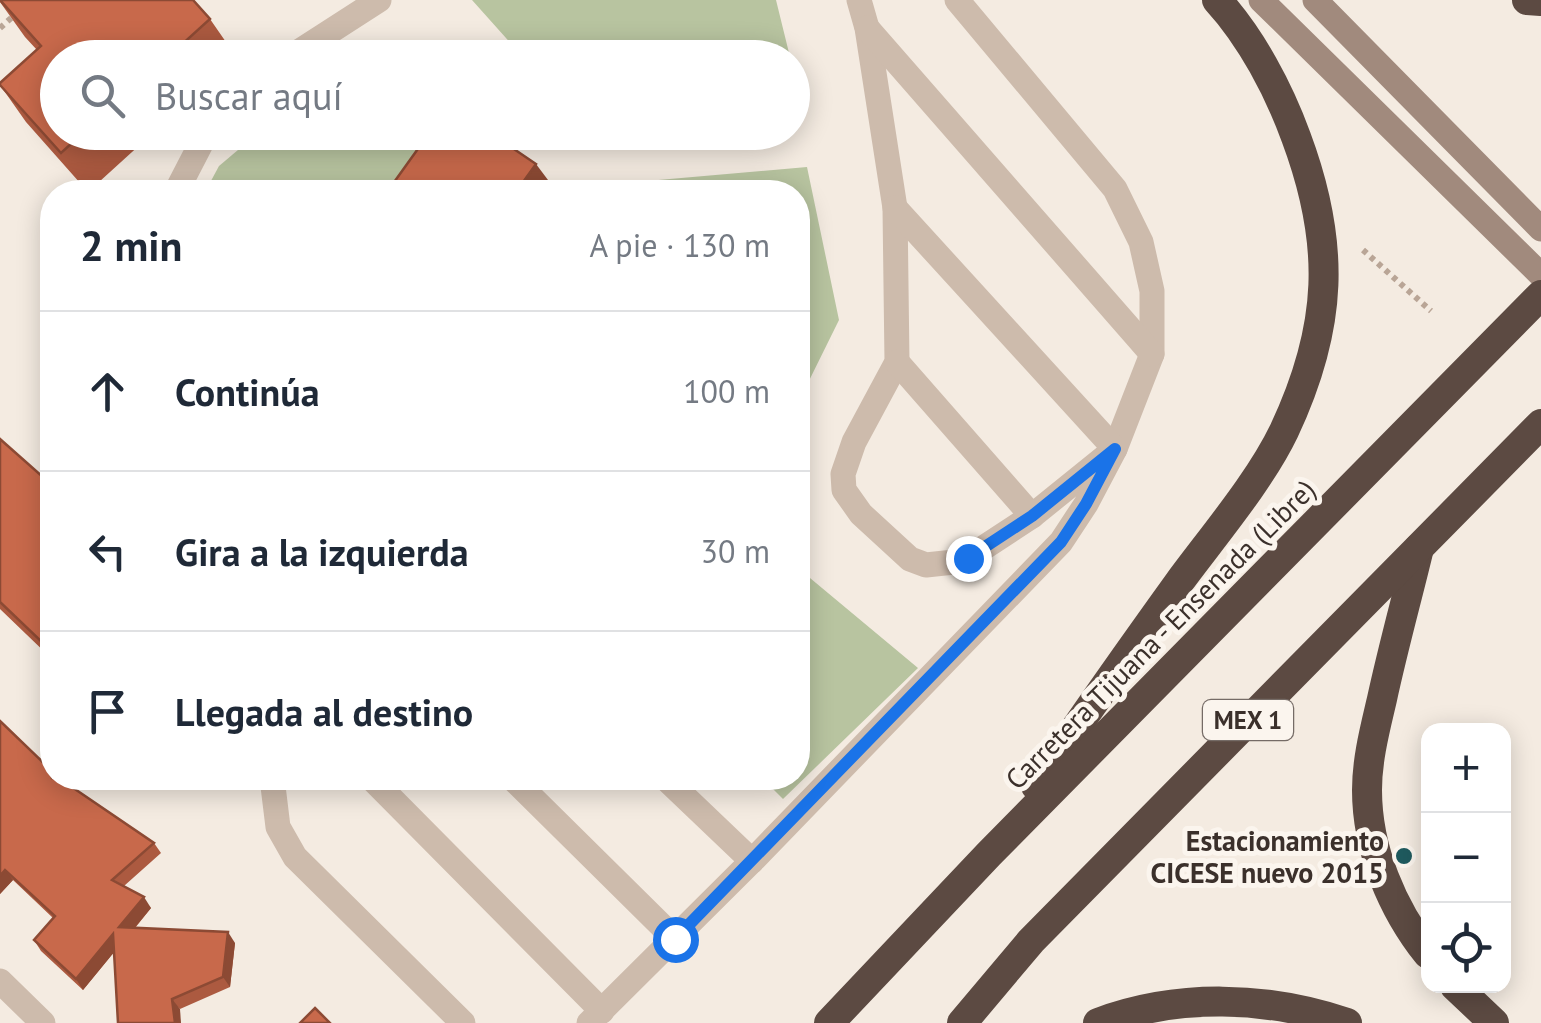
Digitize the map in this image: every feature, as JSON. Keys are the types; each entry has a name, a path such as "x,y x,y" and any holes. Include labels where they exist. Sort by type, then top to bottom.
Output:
{"highway":[{"path":"989,854 1283,434 1318,335 1325,278 1322,225 1313,181 1268,76 1216,0"},
{"path":"1527,0 1541,2"},
{"name":"Carretera Tijuana - Ensenada (Libre)","path":"828,1023 989,854 1541,294"},
{"name":"MEX 1","path":"962,1023 1031,941 1541,424"},
{"path":"1420,545 1369,755 1366,792 1370,824 1391,896 1421,944"},
{"path":"1462,993 1494,1023"},
{"path":"1098,1023 1125,1013 1190,1001 1288,1008 1347,1023"}],"street":[{"path":"317,40 378,0"},
{"path":"859,0 896,208 897,362 854,442 843,474 844,490 851,504 910,559 926,565 968,558 1032,516 1115,449"},
{"path":"381,790 596,1017 752,862 1061,542 1115,449 1152,354 1152,291 1140,242 1115,189 957,0"},
{"path":"1261,0 1541,275"},
{"path":"1315,0 1541,229"},
{"path":"867,28 1152,354"},
{"path":"182,180 198,150"},
{"path":"896,208 1115,449"},
{"path":"897,362 1032,516"},
{"path":"273,790 278,828 295,857 463,1023"},
{"path":"524,790 675,939"},
{"path":"677,790 752,862"},
{"path":"0,981 43,1023"}],"path":[{"path":"0,28 22,9"},
{"path":"1362,250 1431,311"}],"green space":[{"path":"472,0 776,0 786,40 508,40"},
{"path":"238,150 437,150 416,180 211,180 219,166"},
{"path":"807,167 810,180 658,180"},
{"path":"810,181 839,320 810,379"},
{"path":"810,578 918,668 810,773"},
{"path":"774,790 792,790 783,799"}],"building":[{"path":"0,0 193,0 210,19 187,40 40,40 40,45"},
{"path":"40,47 40,130 0,85"},
{"path":"417,150 515,150 536,164 525,180 396,180"},
{"path":"0,439 40,474 40,640 0,602"},
{"path":"0,721 40,759 40,790 77,790 154,843 112,880 144,897 119,927 228,932 223,977 172,999 175,1023 118,1023 113,934 76,979 34,940 55,916 5,870 0,876"},
{"path":"315,1008 330,1023 300,1023"}],"place":[{"name":"Estacionamiento CICESE nuevo 2015","path":"1404,856"}],"route":[{"path":"675,939 1061,542 1115,449 1032,516 968,558"}]}
